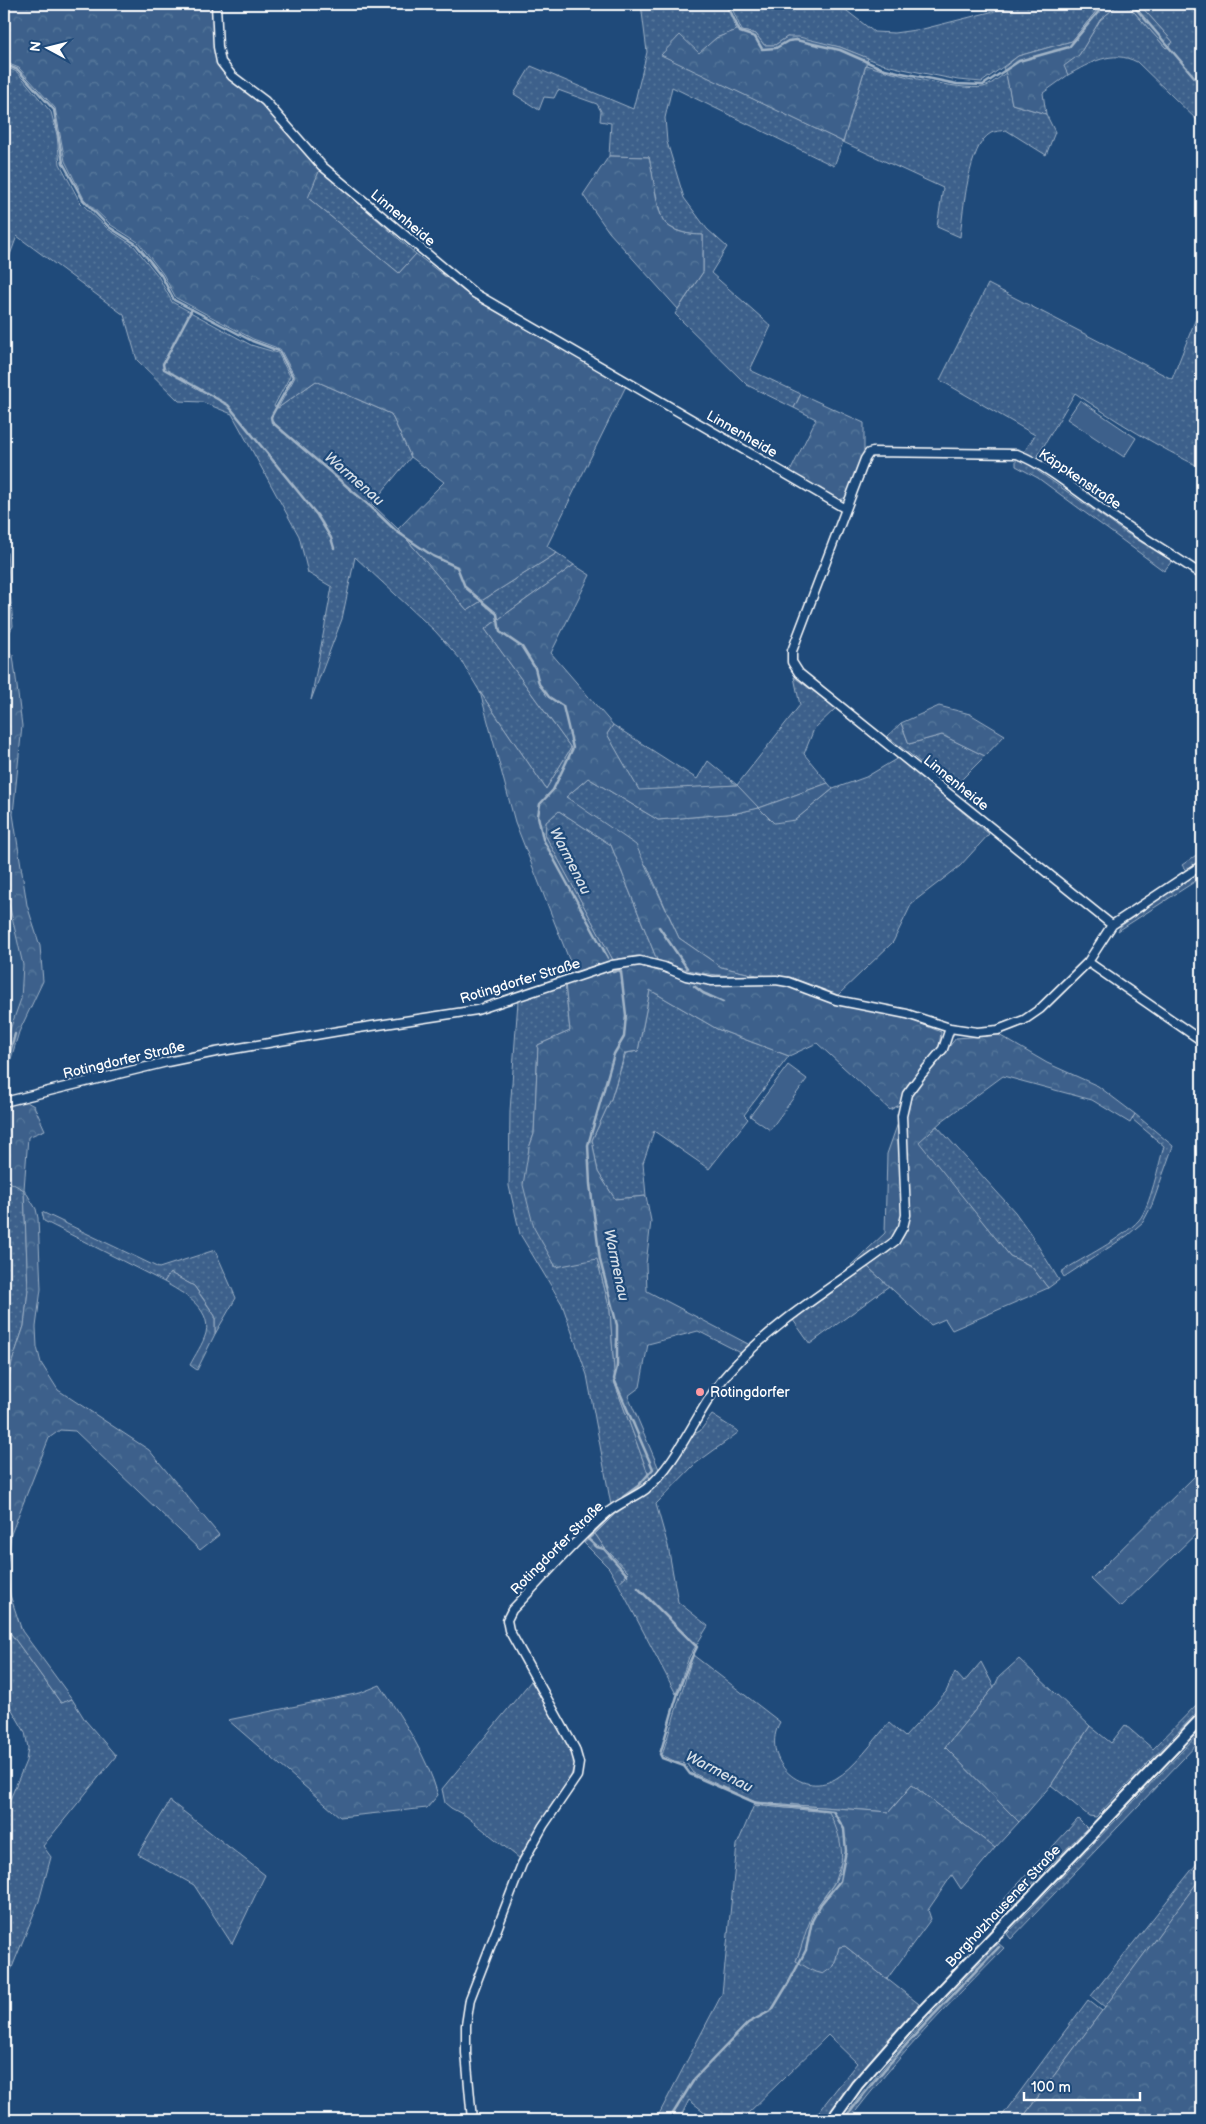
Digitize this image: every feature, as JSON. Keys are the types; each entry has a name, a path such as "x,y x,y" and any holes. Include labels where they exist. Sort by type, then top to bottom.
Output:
{"main road":[{"name":"Borgholzhausener Straße","path":"832,2120 858,2085 915,2019 1202,1718"}],"street":[{"name":"Linnenheide","path":"216,4 218,47 221,62 232,76 265,101 322,166 474,293 846,509 792,651 792,662 799,673 1112,925"},
{"name":"Käppkenstraße","path":"846,509 869,453 1017,454 1028,459 1202,575"},
{"path":"1202,865 1112,925 1088,962 1202,1041"},
{"name":"Rotingdorfer Straße","path":"4,1102 167,1062 216,1052 476,1010 612,966 640,961 664,967 686,976 712,981 776,980 788,982 836,1000 907,1014 950,1028 977,1032 998,1030 1024,1020 1040,1010 1088,962"},
{"name":"Rotingdorfer Straße","path":"472,2120 466,2053 466,2025 470,1999 522,1864 543,1826 577,1776 579,1763 575,1749 509,1630 507,1620 512,1610 600,1519 612,1509 646,1489 679,1447 720,1381 730,1370 790,1317 895,1241 903,1227 906,1214 901,1119 907,1094 943,1049 950,1028"}],"shaded area":[{"path":"4,882 23,965 21,999 4,1046"}],"green space":[{"path":"4,4 213,4 218,63 229,78 263,106 320,169 308,198 399,273 416,254 474,299 626,386 547,546 557,553 467,610 398,529 444,482 411,457 391,414 316,381 278,408 295,377 280,349 253,339 176,298 163,274 138,242 111,225 84,199 65,161 55,108 19,68 4,62"},
{"path":"641,4 725,4 737,30 716,38 699,54 680,36 662,55 843,142 834,166 672,87 665,118 667,142 684,198 707,229 727,247 711,273 771,326 750,370 801,394 794,408 747,385 675,314 703,272 703,235 676,230 663,220 657,200 649,157 609,156 611,123 600,121 601,111 597,104 558,90 554,98 544,97 539,110 514,94 531,66 633,109 647,52"},
{"path":"730,4 838,4 874,32 894,33 923,29 1022,4 1102,4 1072,41 1018,56 982,82 958,80 903,69 882,64 840,47 787,37 775,45 764,45 756,34 742,31"},
{"path":"1102,4 1119,4 1100,20 1079,55 1064,66 1068,75 1043,93 1046,114 1012,104 1003,68 1018,56 1072,41"},
{"path":"1119,4 1127,4 1166,48 1173,42 1139,4 1202,4 1202,125 1137,62 1128,58 1110,57 1101,59 1068,75 1063,66 1079,55 1100,20"},
{"path":"1127,4 1139,4 1173,42 1166,48"},
{"path":"737,30 756,34 764,45 775,45 787,37 799,37 840,47 868,58 843,142 661,55 680,35 699,53 716,38"},
{"path":"866,65 924,80 972,88 986,86 1006,73 1012,104 1046,114 1055,132 1046,155 1006,130 991,133 983,140 977,151 968,180 960,237 937,227 943,188 843,142"},
{"path":"4,66 17,72 51,112 57,135 60,164 80,202 108,229 134,246 158,276 172,302 251,345 278,353 290,376 274,406 278,408 316,381 391,414 411,457 372,504 398,529 467,610 557,553 574,565 485,629 571,748 546,789 480,692 461,660 435,631 355,557 342,619 311,700 332,587 308,573 299,536 232,414 202,402 179,401 137,360 124,315 17,236 4,271"},
{"path":"609,156 649,157 658,205 665,223 680,232 703,235 703,272 678,309 609,232 583,195"},
{"path":"320,169 416,254 399,273 307,197"},
{"path":"988,284 1172,379 1202,303 1202,468 1137,433 1075,393 1036,459 1024,452 1035,435 940,380"},
{"path":"801,394 864,423 864,451 846,497 840,500 790,472 816,419 794,408"},
{"path":"1080,400 1136,438 1124,457 1067,419"},
{"path":"1016,459 1025,462 1123,531 1172,561 1164,571 1038,478 1016,466"},
{"path":"4,545 7,553 13,626 4,641"},
{"path":"574,565 590,575 551,653 613,725 607,734 639,790 737,785 759,808 737,813 658,820 588,778 566,797 636,845 679,938 721,967 756,975 705,974 657,960 611,845 559,811 546,822 545,835 613,960 574,972 515,822 480,692 546,789 571,748 485,629"},
{"path":"4,647 13,655 22,726 13,814 27,905 40,946 43,981 19,1032 4,1082 4,1046 21,999 23,965 4,882"},
{"path":"794,677 836,708 814,729 804,754 828,783 759,808 795,820 833,789 866,777 898,758 989,834 960,866 912,903 893,942 838,995 790,977 756,975 721,967 679,938 647,866 566,797 588,778 658,820 737,813 758,808 737,785 800,705"},
{"path":"939,706 970,714 1005,735 985,756 942,735 909,744 901,723"},
{"path":"901,723 909,744 942,735 985,756 953,788 887,736"},
{"path":"613,725 697,779 708,761 737,785 639,791 607,734"},
{"path":"828,783 833,789 795,820 774,823 759,808"},
{"path":"559,811 611,845 657,960 637,956 613,960 545,835 546,822"},
{"path":"1202,851 1202,862 1187,872 1182,865"},
{"path":"1202,868 1202,877 1118,931 1121,926"},
{"path":"640,966 710,985 776,984 787,986 835,1004 907,1018 941,1032 939,1047 906,1088 901,1104 890,1110 817,1043 789,1056 717,1029 650,990 638,1051 625,1053 611,1099 592,1140 598,1172 615,1199 646,1196 651,1221 646,1264 647,1291 752,1346 743,1354 698,1331 648,1344 640,1387 628,1396 659,1469 650,1479 615,1384 610,1310 597,1259 556,1267 534,1228 523,1185 529,1148 534,1134 538,1045 570,1031 565,983 621,967"},
{"path":"565,983 570,1031 538,1045 534,1134 529,1148 555,1267 597,1258 610,1310 615,1384 650,1479 643,1486 611,1505 587,1375 562,1304 520,1234 509,1186 510,1111 518,1001"},
{"path":"650,990 717,1029 789,1056 744,1115 748,1119 709,1169 654,1131 643,1163 646,1196 615,1199 598,1172 592,1140 611,1099 626,1053 638,1051"},
{"path":"999,1035 1047,1063 1098,1086 1135,1114 1130,1123 1092,1100 1003,1076 942,1121 919,1142 1010,1256 1031,1266 1048,1288 952,1330 945,1319 931,1325 868,1267 896,1246 908,1225 910,1215 905,1119 912,1094 956,1038"},
{"path":"788,1065 807,1079 770,1130 750,1116"},
{"path":"25,1101 34,1106 45,1130 28,1137 24,1189 36,1209 38,1218 41,1289 36,1327 37,1347 41,1363 58,1390 149,1450 219,1535 200,1550 75,1431 60,1430 49,1438 11,1534 7,1569 10,1595 22,1631 72,1699 61,1703 9,1631 4,1618 4,1404 12,1362 24,1326 28,1290 24,1190 4,1179 4,1106"},
{"path":"1135,1114 1173,1146 1152,1205 1143,1222 1128,1235 1064,1277 1061,1272 1113,1241 1132,1227 1139,1220 1147,1205 1164,1146 1132,1119"},
{"path":"899,1120 903,1214 900,1224 891,1239 878,1251 854,1267 851,1265 885,1233 887,1154"},
{"path":"937,1126 1015,1212 1059,1280 1048,1288 1031,1266 1010,1256 918,1142"},
{"path":"4,1179 24,1189 28,1290 24,1326 12,1362 4,1404"},
{"path":"42,1212 159,1268 215,1250 236,1298 215,1334 215,1316 194,1286 170,1273 164,1282 44,1221"},
{"path":"868,1267 889,1286 810,1344 793,1320"},
{"path":"170,1273 194,1286 215,1316 215,1334 197,1370 190,1365 206,1333 207,1324 200,1309 194,1302 164,1282"},
{"path":"712,1415 739,1432 695,1464 656,1504 668,1546 678,1602 708,1626 689,1657 676,1694 618,1583 629,1573 604,1547 595,1534 615,1514 649,1491 690,1436 700,1431"},
{"path":"1202,1469 1202,1528 1120,1607 1091,1579"},
{"path":"595,1534 604,1547 629,1573 618,1583 609,1568 584,1543"},
{"path":"4,1618 9,1631 61,1703 72,1699 85,1720 116,1756 43,1846 51,1857 39,1901 11,1970 4,1965 4,1850 8,1839 4,1837 4,1814 26,1761 28,1748 25,1732 4,1696"},
{"path":"693,1655 780,1722 775,1735 775,1748 779,1761 786,1771 797,1779 808,1783 821,1784 835,1779 850,1768 889,1723 905,1737 946,1692 955,1672 964,1682 981,1662 994,1687 945,1747 1019,1822 995,1848 912,1785 889,1812 755,1802 693,1773 686,1763 674,1761 662,1755"},
{"path":"1019,1659 1090,1726 1051,1785 1019,1822 945,1747 994,1687 999,1677"},
{"path":"531,1681 571,1749 575,1763 569,1782 519,1858 466,1816 445,1803 442,1789"},
{"path":"380,1685 413,1738 433,1780 438,1795 427,1808 340,1817 228,1720 360,1693"},
{"path":"1202,1699 1202,1707 1096,1817 1089,1816 1051,1785 1090,1726 1111,1743 1125,1725 1153,1749"},
{"path":"1202,1730 1202,1739 1011,1939 1007,1934"},
{"path":"912,1785 995,1848 961,1889 952,1875 928,1910 931,1919 887,1979 845,1946 839,1947 834,1966 823,1974 813,1971 796,1961 812,1916 838,1876 841,1848 837,1830 829,1812 754,1805 755,1802 889,1812"},
{"path":"170,1801 265,1875 232,1944 194,1885 138,1854"},
{"path":"754,1805 830,1812 840,1836 843,1856 834,1883 818,1905 796,1961 834,1966 839,1947 845,1946 919,2004 826,2120 812,2120 857,2063 828,2035 741,2120 715,2120 689,2100 679,2120 656,2120 722,1994 737,1845"},
{"path":"1078,1819 1087,1828 1007,1910 996,1908"},
{"path":"1202,1857 1202,1876 1105,2007 1091,1996"},
{"path":"1202,1876 1202,2120 1021,2120"},
{"path":"998,1943 1004,1948 904,2053 849,2120 842,2120 897,2051"},
{"path":"1088,2000 1102,2011 1021,2120 999,2120"}],"waterway":[{"path":"727,4 740,32 755,37 762,49 776,48 788,41 796,40 840,50 881,68 957,84 983,85 1019,61 1069,47 1105,4"},
{"path":"1132,4 1202,86"},
{"name":"Warmenau","path":"4,64 18,70 54,110 63,163 83,200 109,227 136,244 161,275 174,300 252,341 279,351 293,377 271,417 272,422 371,507 396,531 433,556 457,567 465,587 497,614 500,632 522,647 535,668 539,684 549,697 563,706 573,748 553,790 540,804 538,816 543,839 608,958"},
{"path":"192,309 163,364 164,369 228,405 317,515 331,538 334,548"},
{"path":"659,927 687,968"},
{"name":"Warmenau","path":"613,972 619,970 621,972 626,1015 624,1037 614,1054 588,1145 590,1184 600,1260 617,1325 617,1367 614,1379 653,1469 638,1486 623,1497"},
{"path":"694,986 703,993 723,1002"},
{"path":"4,1074 15,1034"},
{"name":"Warmenau","path":"622,1507 614,1512 588,1539 597,1547 604,1549 627,1575"},
{"name":"Warmenau","path":"638,1588 697,1647 685,1673 676,1700 660,1754 662,1758 684,1766 690,1774 756,1803 833,1811 844,1829 846,1851 840,1881 821,1904 812,1921 806,1950 772,2010 748,2023 695,2078 669,2120"},
{"path":"844,2120 899,2053 999,1947"}],"place":[{"name":"Rotingdorfer","path":"700,1392"}]}
